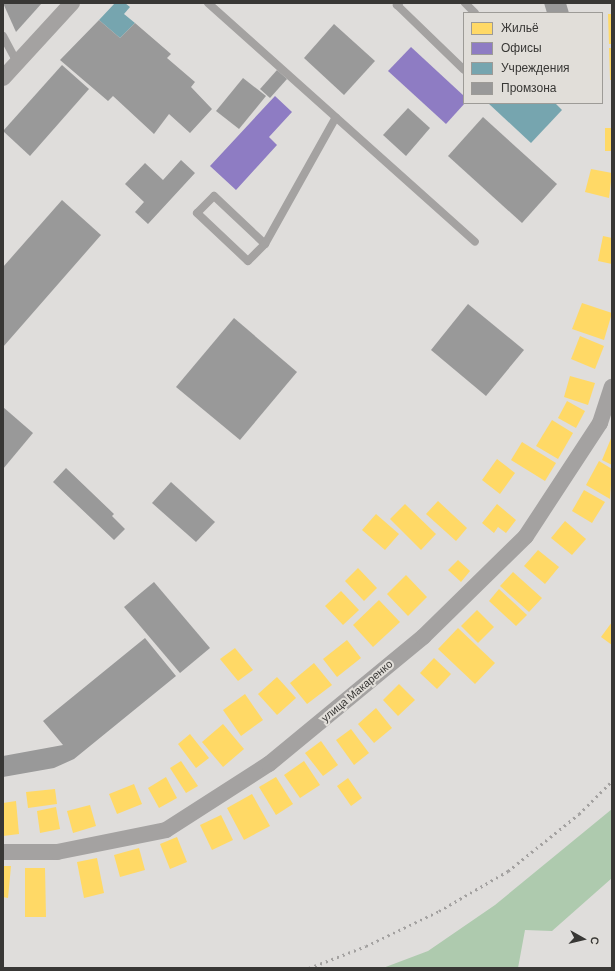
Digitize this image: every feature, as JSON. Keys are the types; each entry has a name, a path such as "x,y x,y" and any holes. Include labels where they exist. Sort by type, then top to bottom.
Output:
{"street":[{"path":"3,78 72,3"},
{"name":"улица Макаренко","path":"3,852 57,852 166,830 269,764 423,637 526,536 600,422 612,387"}],"lane":[{"path":"208,3 475,242"},
{"path":"399,3 397,5 463,69"},
{"path":"465,3 474,12"},
{"path":"3,36 18,62"},
{"path":"264,244 214,196 198,213 248,261 264,244 336,117"}],"green space":[{"path":"612,809 612,878 552,931 525,930 518,968 383,968 428,951 495,905"}],"building: Жильё":[{"path":"608,14 612,14 612,44 609,44"},
{"path":"609,48 612,48 612,80 610,80"},
{"path":"605,128 612,128 612,151 605,151"},
{"path":"591,169 612,173 609,198 585,192"},
{"path":"603,236 612,238 612,264 598,261"},
{"path":"582,303 612,313 604,340 572,329"},
{"path":"580,336 604,346 595,369 571,359"},
{"path":"570,376 595,383 588,405 564,397"},
{"path":"567,401 585,411 576,428 558,418"},
{"path":"552,420 573,433 558,459 536,446"},
{"path":"612,436 612,465 602,460"},
{"path":"522,442 556,463 545,481 511,460"},
{"path":"497,459 515,473 500,494 482,480"},
{"path":"599,461 612,469 610,499 586,485"},
{"path":"584,490 605,502 592,523 572,511"},
{"path":"438,501 467,528 456,541 426,514"},
{"path":"405,504 436,534 421,550 390,519"},
{"path":"497,504 516,520 506,533 498,527 494,533 482,523"},
{"path":"376,514 399,534 385,550 362,530"},
{"path":"565,521 586,539 572,555 551,538"},
{"path":"538,550 559,567 545,584 524,566"},
{"path":"458,560 470,571 461,582 448,570"},
{"path":"358,568 377,588 364,601 345,581"},
{"path":"513,572 542,598 529,612 500,586"},
{"path":"406,575 427,597 408,616 387,594"},
{"path":"499,589 527,615 516,626 489,601"},
{"path":"341,591 359,610 343,625 325,606"},
{"path":"379,600 400,622 373,647 353,625"},
{"path":"477,610 494,627 478,643 461,626"},
{"path":"612,622 612,645 601,637"},
{"path":"458,628 495,663 475,684 438,649"},
{"path":"347,640 361,658 337,677 323,659"},
{"path":"235,648 253,670 238,681 220,659"},
{"path":"434,658 451,674 437,689 420,673"},
{"path":"314,663 332,685 307,704 290,683"},
{"path":"277,677 296,698 277,715 258,694"},
{"path":"399,684 415,700 398,716 383,700"},
{"path":"245,694 263,720 241,736 223,710"},
{"path":"376,708 392,728 374,743 358,724"},
{"path":"223,724 244,749 223,767 202,742"},
{"path":"351,729 369,753 354,765 336,740"},
{"path":"190,734 209,758 196,768 178,744"},
{"path":"321,741 338,765 323,776 305,753"},
{"path":"181,761 198,786 186,793 170,768"},
{"path":"304,761 320,785 300,798 284,775"},
{"path":"166,777 177,798 159,808 148,788"},
{"path":"276,777 293,804 276,815 259,787"},
{"path":"348,778 362,798 351,806 337,786"},
{"path":"134,784 142,804 117,814 109,794"},
{"path":"55,789 57,804 28,808 26,792"},
{"path":"252,794 270,826 244,840 227,808"},
{"path":"16,801 19,834 3,836 3,803"},
{"path":"90,805 96,826 73,833 67,811"},
{"path":"56,807 60,829 40,833 37,811"},
{"path":"221,815 233,840 212,850 200,825"},
{"path":"177,837 187,862 170,869 160,844"},
{"path":"139,848 145,870 120,877 114,855"},
{"path":"97,858 104,893 84,898 77,862"},
{"path":"3,866 11,866 8,898 3,897"},
{"path":"25,868 45,868 46,917 25,917"}],"building: Офисы":[{"path":"411,47 463,95 464,104 446,124 388,71"},
{"path":"275,96 292,112 269,137 277,145 236,190 210,166"}],"building: Учреждения":[{"path":"115,3 125,3 130,7 124,14 135,23 120,38 99,20"},
{"path":"489,104 556,104 562,110 531,143"}],"building: Промзона":[{"path":"3,3 42,3 16,32"},
{"path":"544,3 566,3 569,12 547,12"},
{"path":"99,20 120,38 135,23 171,54 167,58 195,82 191,87 212,109 190,133 169,114 154,134 113,96 108,101 60,60"},
{"path":"334,24 375,61 344,95 304,58"},
{"path":"62,65 89,89 30,156 3,131"},
{"path":"277,70 287,79 270,98 260,89"},
{"path":"243,78 266,96 239,129 216,111"},
{"path":"408,108 430,128 406,156 383,135"},
{"path":"483,117 557,184 522,223 448,156"},
{"path":"181,160 195,173 148,224 135,212 144,202 125,184 145,163 163,180"},
{"path":"62,200 101,235 3,347 3,267"},
{"path":"468,304 524,350 486,396 431,350"},
{"path":"234,318 297,372 240,440 176,387"},
{"path":"3,407 33,433 3,469"},
{"path":"66,468 114,514 112,516 125,529 114,540 53,482"},
{"path":"171,482 215,522 196,542 152,503"},
{"path":"154,582 210,648 180,673 124,607"},
{"path":"145,638 176,676 74,759 54,768 3,777 3,756 63,745 43,721"}],"railway":[{"path":"309,968 366,946 439,911 508,871 579,814 612,781"}]}
